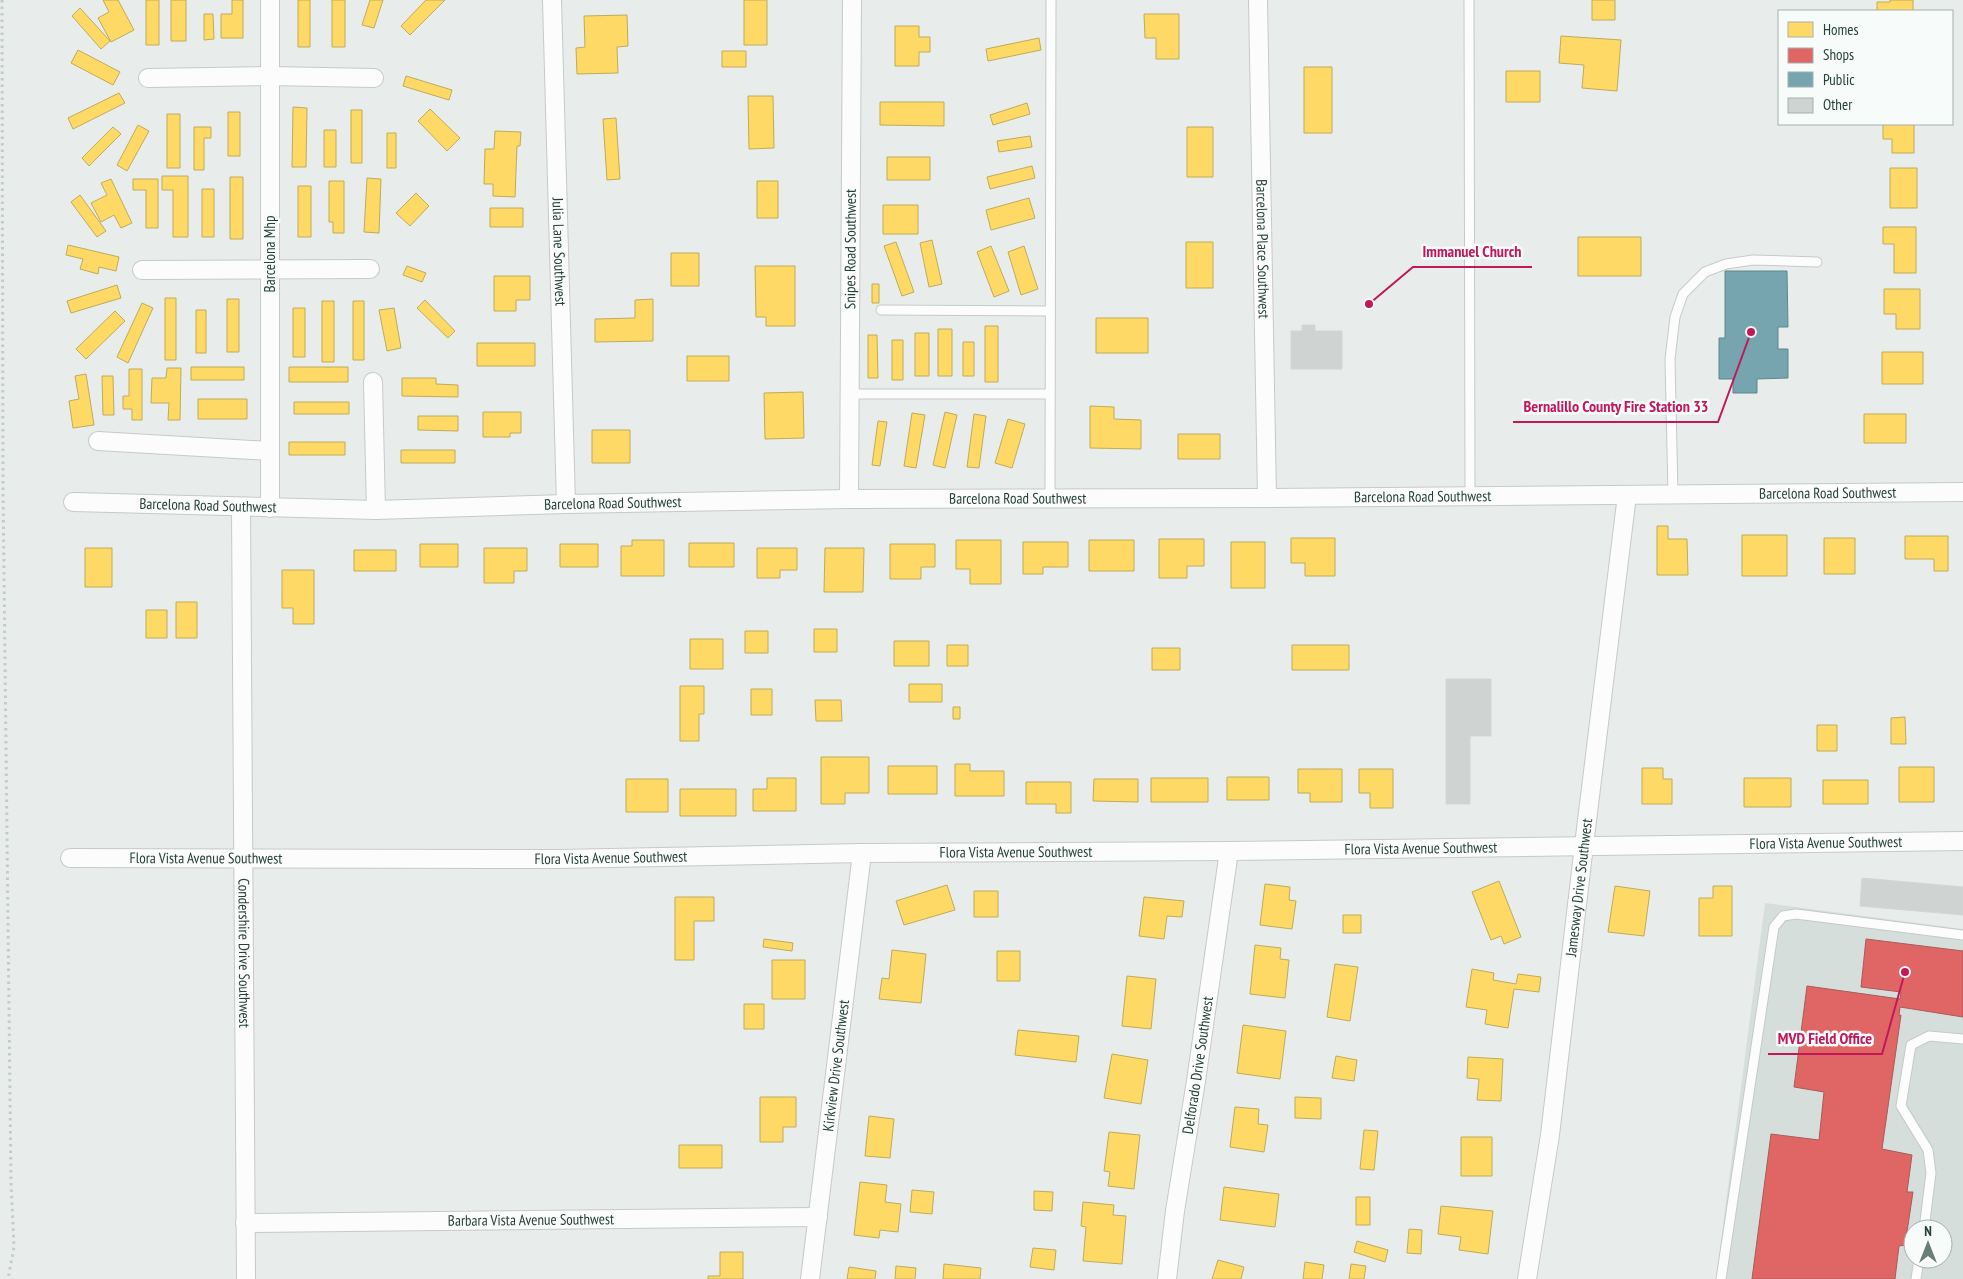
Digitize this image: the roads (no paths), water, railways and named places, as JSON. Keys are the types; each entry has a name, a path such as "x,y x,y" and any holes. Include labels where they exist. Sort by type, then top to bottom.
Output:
{"street":[{"name":"Barcelona Mhp","path":"270,0 270,508"},
{"name":"Julia Lane Southwest","path":"552,0 566,504"},
{"name":"Snipes Road Southwest","path":"849,499 852,0"},
{"name":"Barcelona Place Southwest","path":"1258,0 1267,498"},
{"path":"148,78 270,76 374,78"},
{"path":"142,270 370,269"},
{"path":"373,382 376,510"},
{"path":"98,441 270,451"},
{"name":"Barcelona Road Southwest","path":"73,502 241,508 376,510 566,504 849,499 1267,498 1963,492"},
{"name":"Jamesway Drive Southwest","path":"1526,1279 1550,1135 1627,495"},
{"name":"Condershire Drive Southwest","path":"241,508 246,1279"},
{"name":"Flora Vista Avenue Southwest","path":"70,858 244,860 559,859 862,853 1229,851 1963,841"},
{"name":"Delforado Drive Southwest","path":"1167,1279 1175,1210 1196,1081 1229,851"},
{"name":"Kirkview Drive Southwest","path":"810,1279 862,853"},
{"name":"Barbara Vista Avenue Southwest","path":"245,1223 818,1217"}],"lane":[{"path":"1050,498 1051,0"},
{"path":"1469,0 1470,496"},
{"path":"1673,494 1670,359 1675,317 1683,294 1705,272 1726,264 1753,260 1817,262"},
{"path":"881,310 1049,311"},
{"path":"849,394 1050,394"},
{"path":"1721,1279 1774,927 1783,916 1796,914 1963,935"},
{"path":"1925,1219 1931,1173 1928,1150 1901,1106 1912,1045 1929,1036 1963,1039"}],"place":[{"name":"Immanuel Church","path":"1369,304"},
{"name":"Bernalillo County Fire Station 33","path":"1751,332"},
{"name":"MVD Field Office","path":"1905,972"}]}
